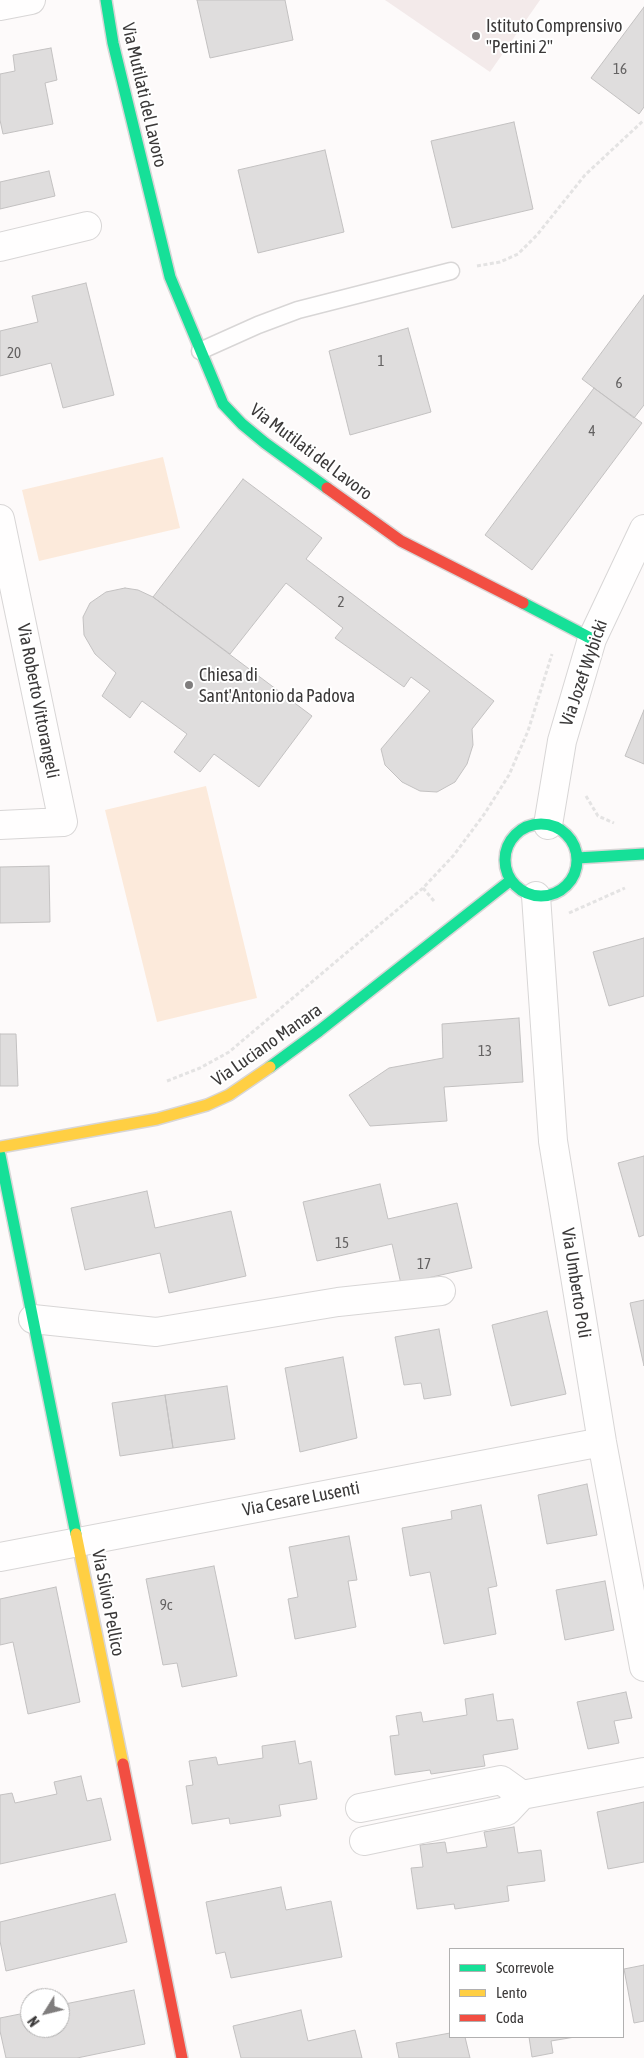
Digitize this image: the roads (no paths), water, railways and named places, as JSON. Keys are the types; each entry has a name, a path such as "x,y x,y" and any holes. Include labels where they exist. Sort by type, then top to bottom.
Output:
{"street":[{"path":"0,6 31,0"},
{"name":"Via Mutilati del Lavoro","path":"106,0 113,43 170,277 223,404 242,424 265,443 401,541 592,639"},
{"path":"0,247 87,226"},
{"name":"Via Roberto Vittorangeli","path":"0,519 63,822 0,825"},
{"name":"Via Jozef Wybicki","path":"548,825 562,742 592,639 644,529"},
{"path":"536,824 548,825 559,829 568,836 577,858 576,869 565,887 546,896 536,896 517,888 506,869 505,857 508,845 515,835 524,828 536,824"},
{"path":"577,858 644,854"},
{"name":"Via Luciano Manara","path":"0,1147 157,1119 207,1105 229,1095 319,1031 511,880"},
{"name":"Via Umberto Poli","path":"536,896 553,1141 602,1442 644,1667"},
{"name":"Via Silvio Pellico","path":"0,1155 182,2058"},
{"path":"33,1319 156,1332 338,1302 441,1291"},
{"name":"Via Cesare Lusenti","path":"0,1556 602,1442"},
{"path":"364,1841 507,1812 522,1795 644,1772"},
{"path":"360,1808 501,1780 522,1795"}],"lane":[{"path":"200,351 258,325 298,310 451,271"}],"place":[{"name":"Istituto Comprensivo \"Pertini 2\"","path":"476,36"},
{"name":"Chiesa di Sant'Antonio da Padova","path":"189,685"}]}
